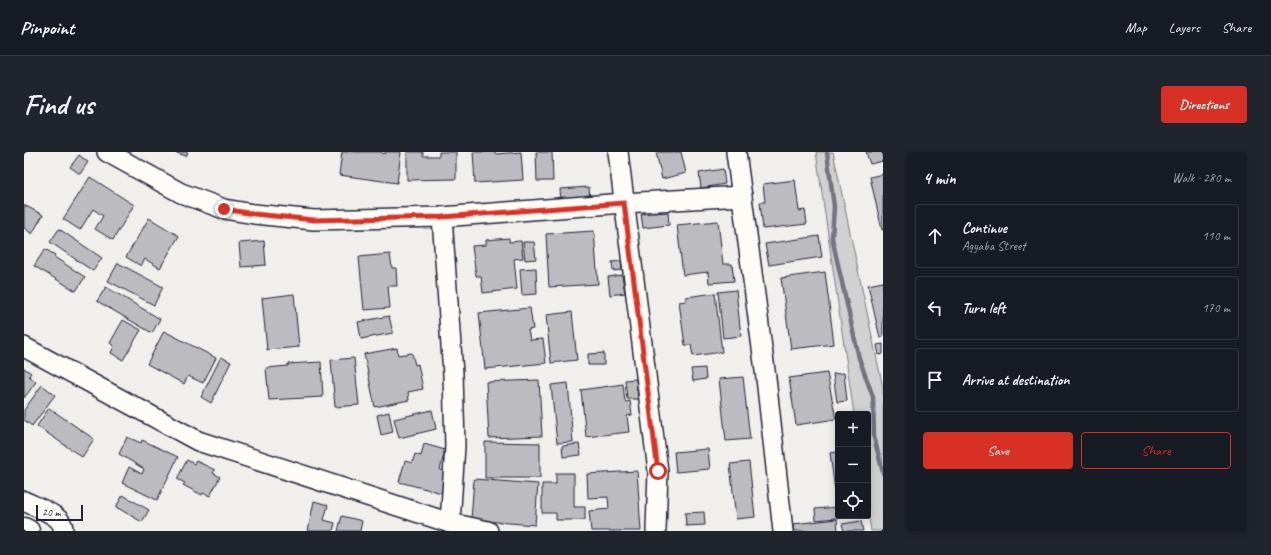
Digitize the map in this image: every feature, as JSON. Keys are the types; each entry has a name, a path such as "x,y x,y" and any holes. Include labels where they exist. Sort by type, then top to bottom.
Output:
{"highway":[{"path":"24,529 28,531"}],"street":[{"path":"107,152 181,193 224,209 254,214 314,220 442,217 624,203 742,196"},
{"path":"618,152 658,471 656,531"},
{"path":"736,152 766,378 783,531"},
{"path":"442,217 453,382 455,446 450,523"},
{"path":"24,347 198,441 450,523 488,531"},
{"path":"24,501 57,518 62,523 63,531"}],"shaded area":[{"path":"816,152 833,152 883,388 883,531 871,531 869,519 871,519 871,411 854,411"}],"building":[{"path":"174,152 188,152 186,156"},
{"path":"342,152 380,152 385,154 385,152 401,152 397,183 339,175"},
{"path":"407,152 423,152 423,156 439,156 439,152 456,152 456,179 407,180"},
{"path":"473,152 495,152 496,154 521,152 523,180 475,183"},
{"path":"536,152 552,152 553,181 537,181"},
{"path":"656,152 681,152 686,173 662,179"},
{"path":"866,152 883,152 883,161 870,164"},
{"path":"79,155 88,162 80,174 70,167"},
{"path":"723,169 725,184 701,188 699,173"},
{"path":"883,174 883,230 882,230 870,177"},
{"path":"90,177 134,205 113,240 95,229 103,216 93,209 80,230 63,219"},
{"path":"795,180 799,211 805,210 807,224 763,229 760,202 765,202 763,184"},
{"path":"589,187 590,200 561,201 560,189"},
{"path":"24,205 43,215 32,234 24,228"},
{"path":"668,212 669,225 643,228 641,214"},
{"path":"149,218 179,236 160,268 145,259 141,266 126,257"},
{"path":"718,221 723,264 732,264 734,281 709,283 708,272 683,275 677,225"},
{"path":"59,229 102,258 93,271 50,242"},
{"path":"594,231 598,284 549,287 546,234"},
{"path":"819,236 822,257 769,265 765,244"},
{"path":"509,238 509,242 521,241 523,258 514,259 517,289 483,293 481,276 476,276 472,246 486,245 486,240"},
{"path":"264,241 266,265 241,267 239,243"},
{"path":"523,242 534,242 536,259 525,260"},
{"path":"45,249 55,255 54,257 85,277 76,291 34,266"},
{"path":"390,254 392,268 396,268 397,286 388,286 390,308 364,310 359,257"},
{"path":"621,261 622,270 613,271 612,262"},
{"path":"118,263 163,287 154,305 108,281"},
{"path":"536,268 537,294 522,295 520,269"},
{"path":"825,272 834,344 791,349 781,278"},
{"path":"622,275 625,293 610,295 608,277"},
{"path":"883,282 883,337 880,338 868,285"},
{"path":"106,287 160,319 152,333 97,301"},
{"path":"736,290 741,336 723,338 718,292"},
{"path":"715,293 722,352 693,356 691,345 685,345 679,302 686,301 686,297"},
{"path":"294,294 299,347 267,350 262,298"},
{"path":"530,308 533,329 528,330 530,340 543,339 546,363 485,369 479,313"},
{"path":"572,312 577,360 551,363 546,315"},
{"path":"389,316 393,333 361,339 358,322"},
{"path":"123,320 141,330 123,360 111,353 114,346 110,343"},
{"path":"164,331 216,358 203,383 188,376 184,384 147,364"},
{"path":"883,344 883,354 879,355 877,345"},
{"path":"397,348 398,355 412,353 415,365 418,364 423,389 408,392 409,400 375,407 364,354"},
{"path":"604,353 604,365 588,365 588,354"},
{"path":"221,357 231,362 211,403 201,397"},
{"path":"354,358 359,405 335,407 331,360"},
{"path":"321,362 323,397 269,400 266,368 288,366 288,364"},
{"path":"24,368 31,373 29,376 36,382 24,398"},
{"path":"705,368 706,379 693,381 691,369"},
{"path":"827,373 835,419 796,425 789,378"},
{"path":"844,373 847,401 837,402 833,374"},
{"path":"743,377 750,439 726,441 719,379"},
{"path":"636,379 638,399 627,399 625,380"},
{"path":"539,380 542,436 489,438 486,382"},
{"path":"568,383 573,442 557,443 551,385"},
{"path":"623,384 625,402 630,401 632,415 627,416 629,432 586,437 581,390"},
{"path":"42,385 55,395 32,426 24,420 24,410"},
{"path":"49,408 94,439 82,457 37,426"},
{"path":"432,410 436,429 399,438 394,419"},
{"path":"389,412 393,432 381,435 377,415"},
{"path":"127,437 141,443 142,440 178,457 157,500 122,483 129,467 142,474 144,469 119,454"},
{"path":"485,442 540,443 540,478 485,478"},
{"path":"424,444 445,450 440,470 447,472 442,493 399,482 405,461 412,463 415,454 421,456"},
{"path":"579,444 581,455 563,457 562,446"},
{"path":"708,449 710,469 676,472 674,452"},
{"path":"835,452 835,491 830,453"},
{"path":"187,460 194,464 196,461 215,470 213,473 220,477 210,496 203,493 202,495 183,485 185,483 177,479"},
{"path":"749,462 755,517 736,519 730,464"},
{"path":"637,471 641,531 591,531 589,511 609,509 608,497 588,498 587,474"},
{"path":"556,473 574,473 574,507 585,507 585,520 556,520 556,513 542,513 542,484 556,484"},
{"path":"474,479 538,484 535,525 471,520"},
{"path":"123,495 149,510 142,522 116,507"},
{"path":"314,501 328,505 324,520 335,523 333,531 308,531"},
{"path":"835,507 835,518 816,520 815,509"},
{"path":"704,512 705,525 686,526 685,513"},
{"path":"342,516 362,521 360,531 338,531"},
{"path":"837,519 838,531 794,531 793,524"},
{"path":"861,521 863,531 844,531 842,524"}],"waterway":[{"path":"827,152 834,207 832,238 859,358 873,397 874,437 883,473"}],"route":[{"path":"224,209 254,214 314,220 442,217 624,203 658,471"}]}
